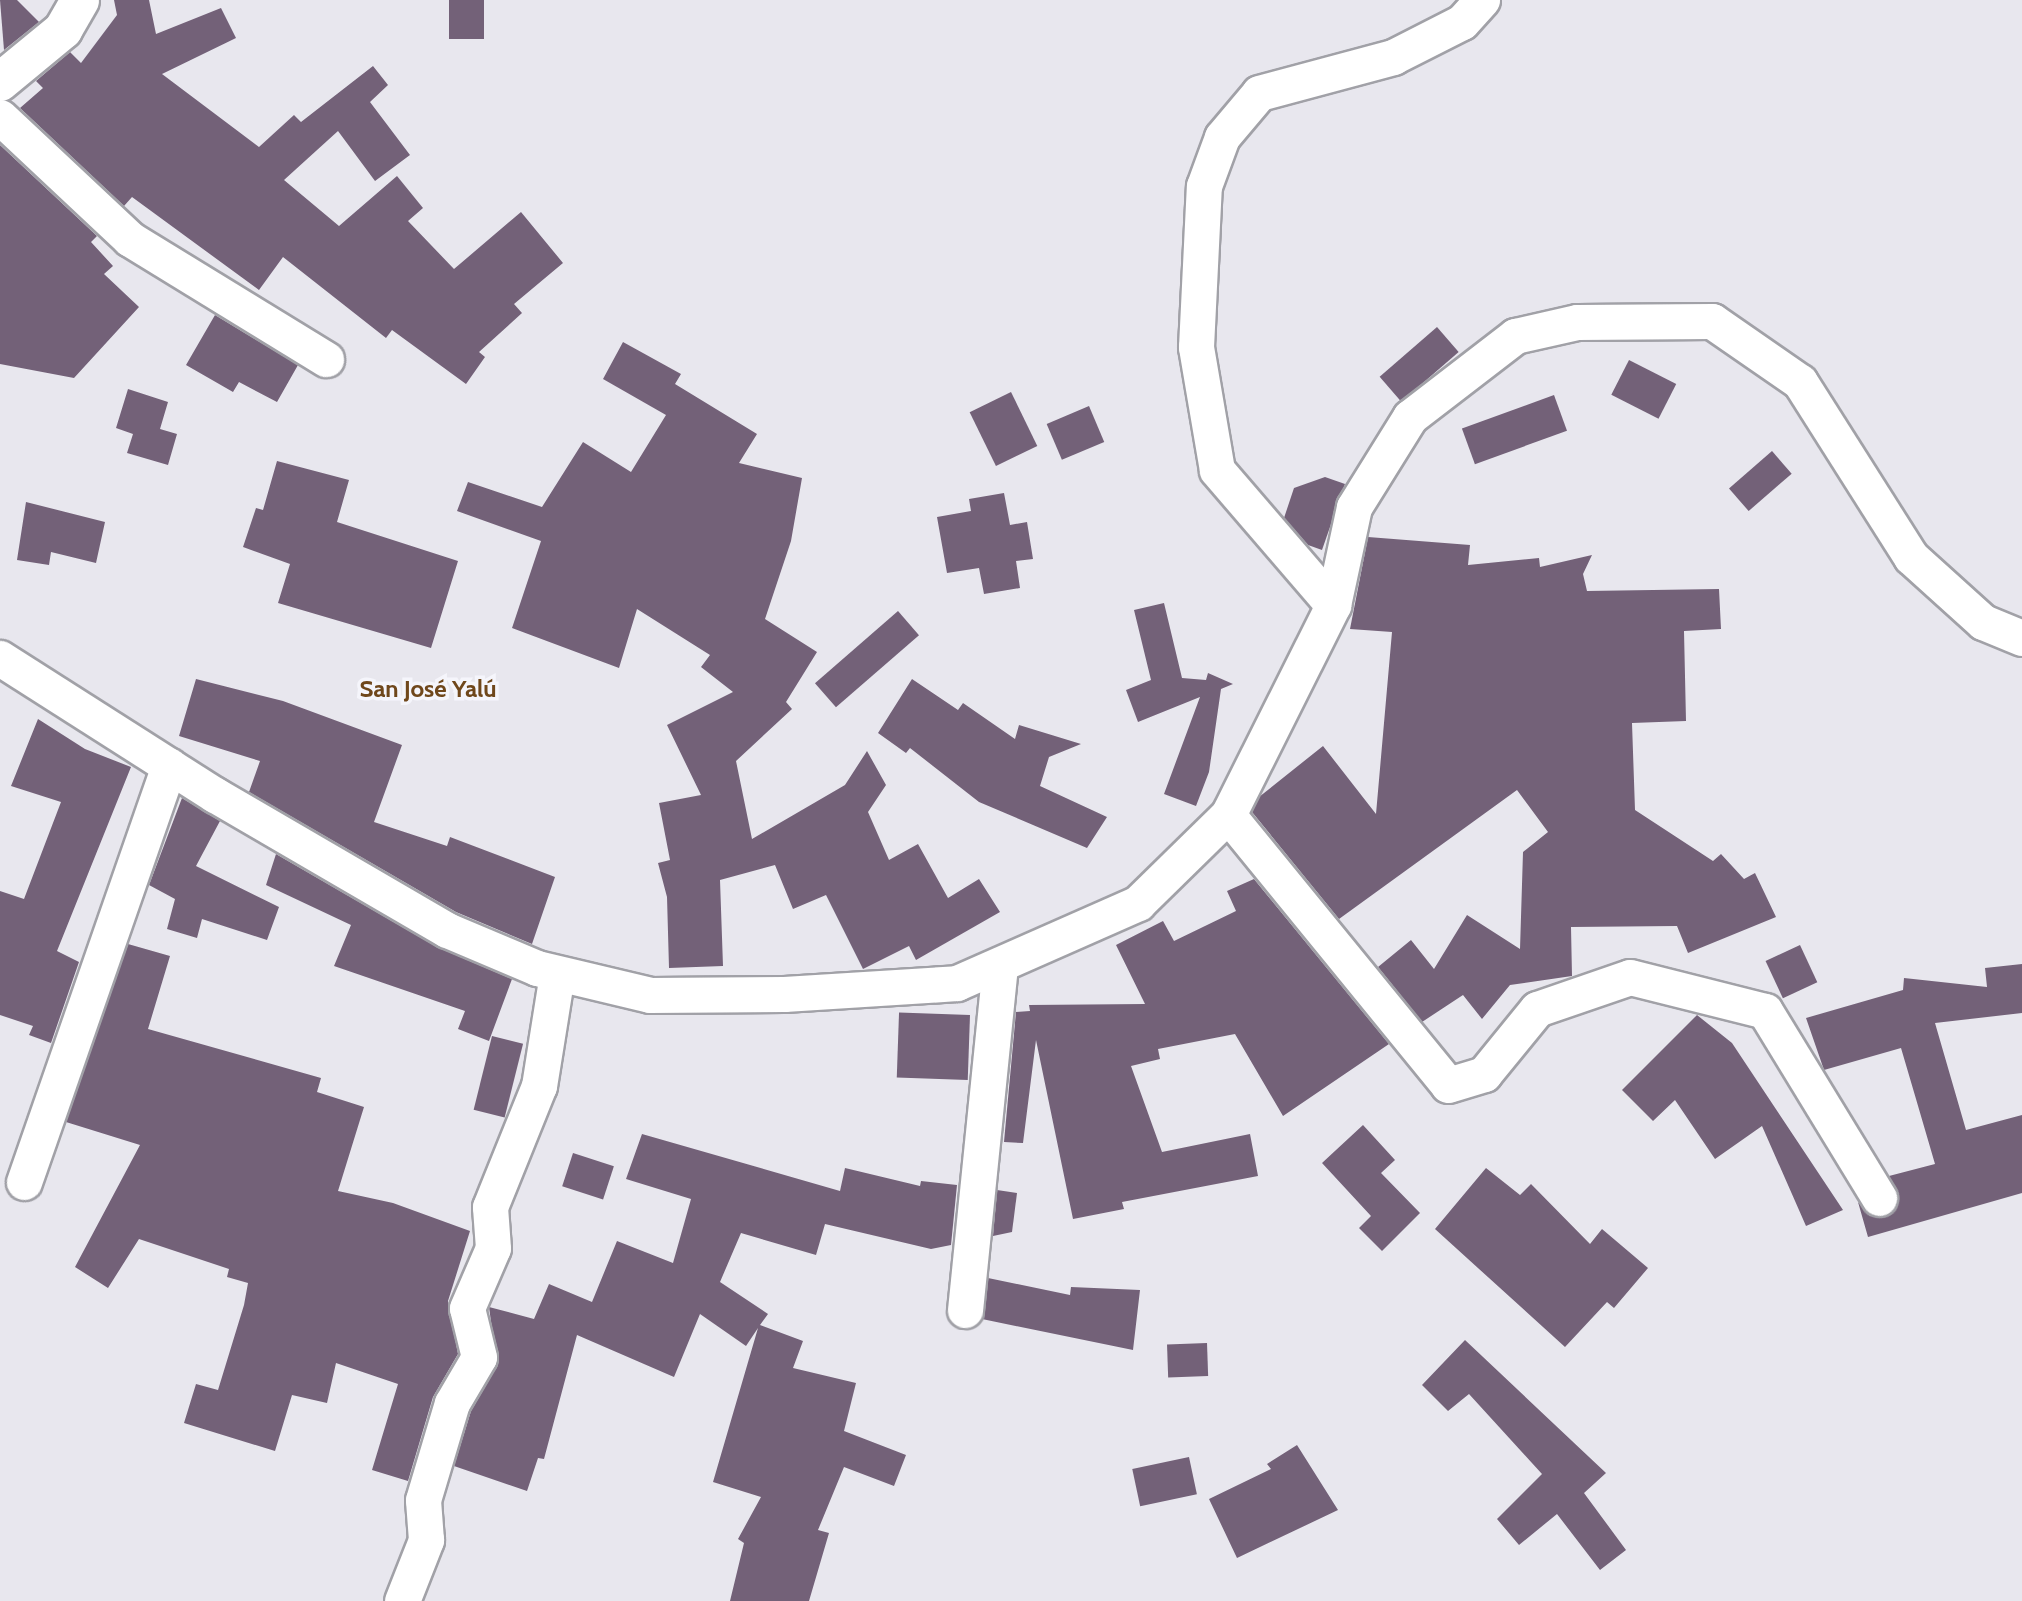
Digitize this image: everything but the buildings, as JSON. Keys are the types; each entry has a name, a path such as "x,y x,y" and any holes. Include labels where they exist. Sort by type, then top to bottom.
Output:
{"street":[{"path":"0,82 63,30 80,0"},
{"path":"1333,605 1217,470 1196,347 1204,186 1222,136 1259,93 1393,57 1462,22 1482,0"},
{"path":"0,117 130,239 326,359"},
{"path":"0,658 169,765 447,930 557,973 650,995 757,994 957,984 1138,903 1228,815 1333,605 1354,507 1410,417 1515,336 1577,321 1712,321 1800,382 1911,557 1983,622 2022,638"},
{"path":"24,1182 169,765"},
{"path":"1228,815 1448,1085 1484,1074 1537,1009 1630,977 1765,1011 1879,1198"},
{"path":"965,1310 1000,967"},
{"path":"402,1601 426,1540 423,1500 452,1403 479,1357 467,1308 493,1248 490,1207 539,1086 557,973"}],"district":[{"name":"San José Yalú","path":"428,689"}]}
